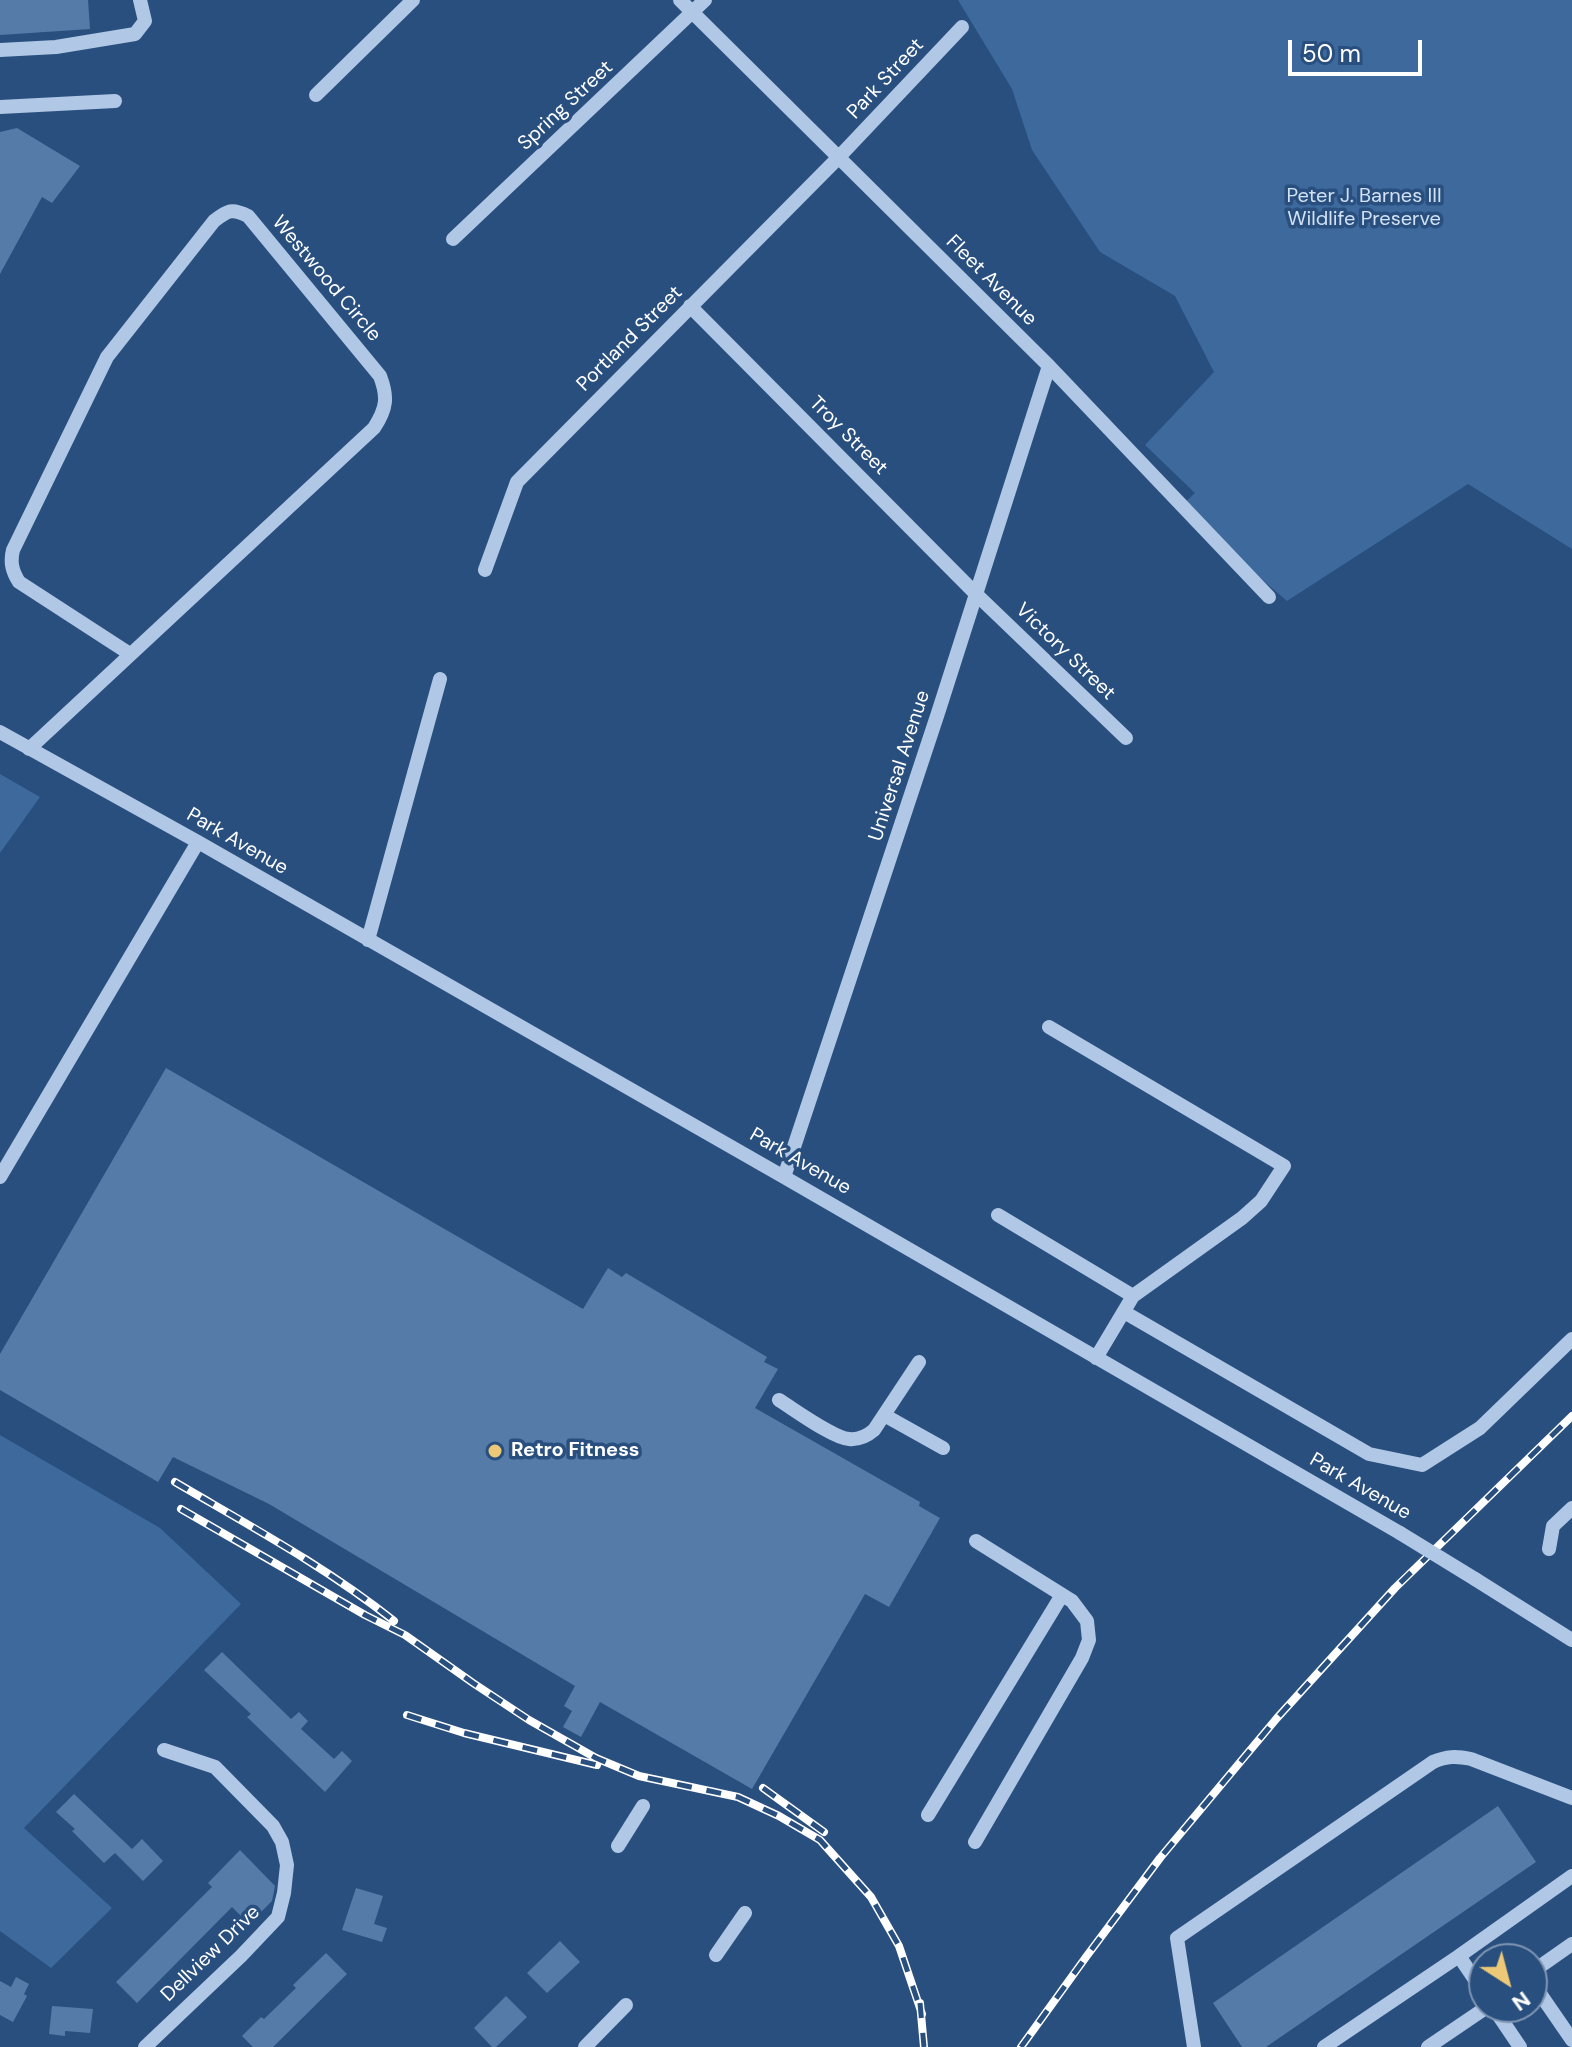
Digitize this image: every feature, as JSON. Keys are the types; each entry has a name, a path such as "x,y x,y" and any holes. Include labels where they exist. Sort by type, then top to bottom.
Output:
{"street":[{"path":"0,50 56,47 135,34 145,21 140,0"},
{"path":"316,95 413,0"},
{"name":"Fleet Avenue","path":"680,0 1049,366 1269,597"},
{"name":"Spring Street","path":"453,239 705,0"},
{"name":"Park Street","path":"838,158 962,27"},
{"path":"0,107 115,101"},
{"name":"Portland Street","path":"485,570 517,482 838,158"},
{"name":"Westwood Circle","path":"29,749 374,428 382,416 386,403 380,376 248,216 238,211 226,211 214,221 107,357 13,550 12,568 19,582 130,654"},
{"name":"Troy Street","path":"690,306 977,595"},
{"name":"Universal Avenue","path":"784,1177 977,595 1049,366"},
{"name":"Victory Street","path":"977,595 1126,738"},
{"path":"368,940 440,679"},
{"name":"Park Avenue","path":"0,732 784,1177 1400,1533 1572,1640"},
{"path":"0,1177 198,842"},
{"path":"1049,1027 1284,1166 1261,1201 1242,1218 1133,1296 1096,1358"},
{"path":"998,1215 1133,1296"},
{"path":"1124,1312 1369,1454 1422,1465 1480,1428 1572,1339"},
{"path":"779,1400 837,1436 850,1439 865,1437 874,1430 919,1362"},
{"path":"884,1415 943,1448"},
{"path":"1549,1549 1553,1526 1572,1508"},
{"path":"975,1842 1082,1658 1089,1640 1087,1621 1072,1601 976,1541"},
{"path":"928,1815 1062,1595"},
{"name":"Dellview Drive","path":"145,2047 278,1917 287,1865 282,1842 273,1826 215,1767 164,1750"},
{"path":"1194,2047 1177,1938 1433,1762 1455,1756 1471,1759 1572,1798"},
{"path":"618,1846 643,1806"},
{"path":"1324,2047 1572,1876"},
{"path":"716,1955 745,1913"},
{"path":"1548,1961 1572,1944"},
{"path":"1459,1956 1468,1969"},
{"path":"585,2047 626,2005"},
{"path":"1548,2005 1572,2040"},
{"path":"1428,2047 1468,2020"},
{"path":"1504,2023 1520,2047"}],"green space":[{"name":"Peter J. Barnes III Wildlife Preserve","path":"958,0 1572,0 1572,549 1468,484 1287,601 1179,508 1195,493 1145,445 1214,372 1175,296 1100,252 1032,150 1012,89"},
{"path":"0,774 40,797 0,853"},
{"path":"0,1435 160,1528 241,1604 24,1828 112,1908 51,1968 0,1931"}],"building":[{"path":"0,0 88,0 90,29 0,35"},
{"path":"17,128 80,166 52,203 42,197 0,274 0,132"},
{"path":"166,1068 583,1309 608,1268 622,1277 626,1273 767,1357 764,1362 778,1369 755,1408 920,1502 919,1506 940,1518 889,1607 865,1594 752,1789 600,1702 581,1737 563,1727 572,1711 564,1706 575,1686 269,1504 173,1457 158,1482 0,1390 0,1354"},
{"path":"222,1652 291,1719 299,1712 308,1721 301,1729 334,1759 342,1751 352,1761 325,1792 247,1717 251,1714 204,1670"},
{"path":"74,1794 132,1849 142,1839 163,1861 143,1881 115,1853 104,1863 56,1812"},
{"path":"1498,1806 1536,1862 1266,2047 1242,2047 1213,2003"},
{"path":"240,1850 275,1886 272,1901 249,1924 232,1907 137,2003 116,1982 212,1887 208,1883"},
{"path":"356,1888 383,1896 374,1924 387,1928 382,1942 342,1930"},
{"path":"560,1941 580,1962 547,1993 527,1973"},
{"path":"326,1953 347,1974 273,2047 253,2047 242,2036 296,1988 293,1985"},
{"path":"16,1977 29,1984 24,1994 27,1996 13,2022 0,2015 0,1981 11,1987"},
{"path":"506,1996 527,2017 496,2047 492,2047 474,2028"},
{"path":"52,2006 93,2009 90,2033 65,2031 65,2036 49,2034"}],"railway":[{"path":"1021,2047 1160,1858 1277,1718 1395,1588 1572,1416"},
{"path":"175,1482 315,1565 394,1621"},
{"path":"181,1509 405,1635 529,1720 596,1758 639,1776 738,1797 820,1840 871,1897 899,1946 922,2014"},
{"path":"407,1715 464,1733 597,1765"},
{"path":"763,1788 824,1832"},
{"path":"920,2003 924,2047"}],"place":[{"name":"Retro Fitness","path":"495,1451"}]}
